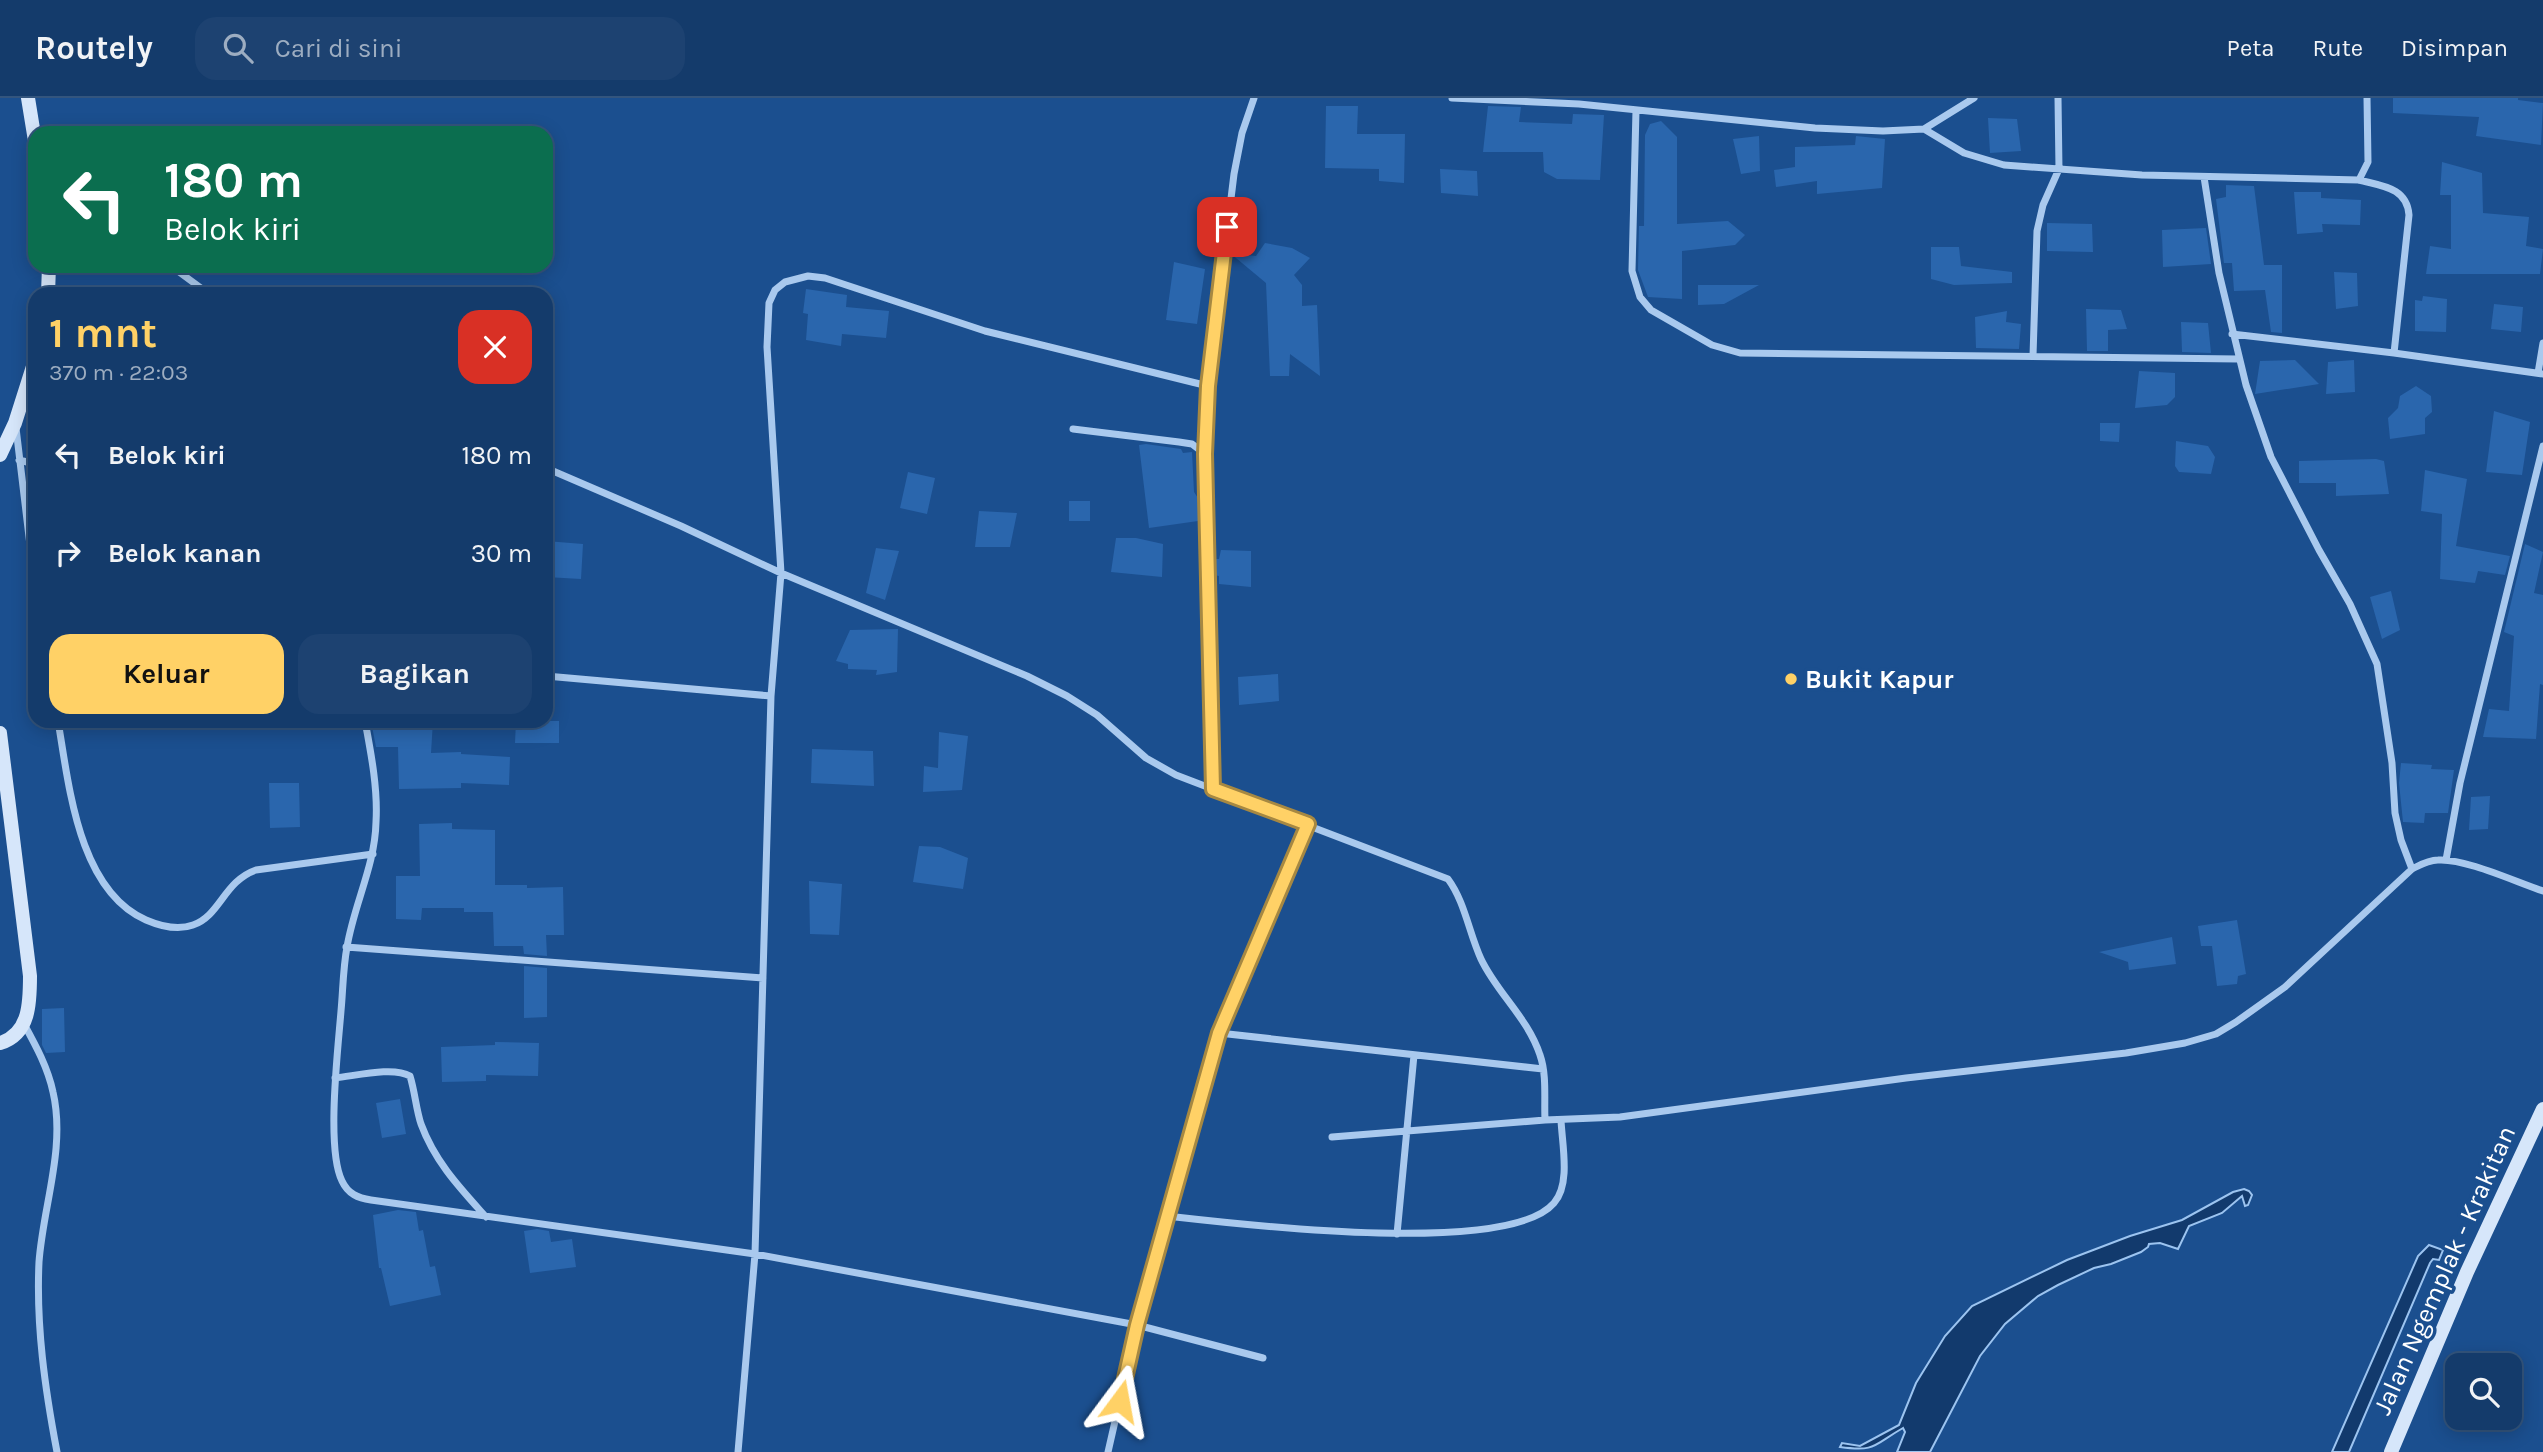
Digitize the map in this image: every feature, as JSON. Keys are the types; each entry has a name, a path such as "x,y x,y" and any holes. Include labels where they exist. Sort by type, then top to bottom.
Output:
{"street":[{"path":"28,98 33,126"},
{"path":"1213,789 1205,454 1208,386 1234,174 1242,133 1254,98"},
{"path":"1452,98 1580,101 1636,110 1815,128 1883,131 1924,129 1974,98"},
{"path":"2033,356 2036,231 2043,205 2059,169 2058,98"},
{"path":"2359,180 2368,162 2367,98"},
{"path":"1636,110 1632,271 1643,303 1659,317 1712,345 1740,353 2238,359"},
{"path":"1924,129 1946,144 1982,160 2004,165 2204,177 2359,180 2395,190 2404,198 2409,208 2394,353"},
{"path":"2204,177 2238,359 2272,457 2350,604 2377,664 2392,764 2395,813 2401,840 2412,869"},
{"path":"180,273 200,287"},
{"path":"738,1452 755,1254 771,696 781,573 767,347 769,303 775,290 785,282 808,276 825,278 985,331 1208,386"},
{"path":"2232,334 2540,374 2543,343"},
{"path":"0,455 15,423 28,382"},
{"path":"15,423 28,531"},
{"path":"1073,429 1192,444 1205,454"},
{"path":"2446,860 2463,771 2543,446"},
{"path":"19,460 28,462"},
{"path":"553,471 781,573 1027,676 1068,696 1097,715 1162,769 1448,879 1459,898 1473,940 1487,970 1524,1021 1535,1042 1544,1069 1545,1120"},
{"path":"553,677 771,696"},
{"path":"59,728 70,789 85,846 102,881 118,902 133,914 152,922 172,928 199,922 234,883 256,870 373,854"},
{"path":"366,728 375,790 376,821 373,854 346,947 335,1078 335,1149 340,1177 348,1191 360,1198 755,1254 1137,1325 1263,1358"},
{"path":"0,733 30,976 30,1004 24,1023 13,1036 0,1043"},
{"path":"1108,1452 1137,1325 1219,1033 1308,824"},
{"path":"1332,1137 1545,1120 1620,1117 1878,1081 2126,1053 2185,1043 2206,1037 2236,1022 2285,987 2412,869 2431,861 2446,860 2543,891"},
{"path":"346,947 763,978"},
{"path":"24,1023 54,1093 56,1143 39,1259 39,1294 44,1379 57,1452"},
{"path":"1219,1033 1544,1069"},
{"path":"1397,1234 1414,1055"},
{"path":"335,1078 391,1072 403,1072 410,1076 421,1123 437,1160 486,1217"},
{"name":"Jalan Ngemplak - Krakitan","path":"2391,1452 2467,1272 2543,1109"},
{"path":"1167,1216 1317,1232 1397,1234 1496,1227 1529,1218 1552,1206 1562,1188 1561,1120"}],"water":[{"path":"2244,1189 2252,1195 2248,1205 2245,1206 2242,1196 2222,1213 2189,1226 2178,1249 2160,1243 2149,1244 2141,1252 2094,1268 2038,1296 2005,1324 1980,1356 1930,1452 1897,1452 1905,1432 1903,1428 1868,1448 1840,1447 1842,1443 1860,1446 1899,1425 1916,1383 1945,1336 1972,1306 2067,1260 2182,1220 2233,1192"},
{"path":"2429,1245 2443,1250 2439,1260 2433,1259 2430,1263 2349,1452 2332,1452 2418,1256"}],"building":[{"path":"2393,98 2518,98 2543,103 2541,145 2476,136 2479,117 2393,113"},
{"path":"1326,106 1358,106 1357,134 1405,134 1404,183 1379,181 1379,169 1325,168"},
{"path":"1488,106 1521,107 1519,122 1572,124 1573,114 1604,115 1600,180 1557,179 1544,172 1543,152 1483,152"},
{"path":"1988,118 2017,119 2021,151 1990,153"},
{"path":"1661,121 1677,137 1677,224 1728,221 1745,235 1735,245 1682,251 1682,299 1648,297 1638,270 1639,226 1644,226 1645,135 1650,124"},
{"path":"1759,136 1760,171 1741,174 1733,139"},
{"path":"1856,136 1885,139 1882,188 1817,194 1817,181 1776,187 1774,170 1795,167 1795,147 1855,145"},
{"path":"2442,162 2482,173 2483,213 2529,217 2526,246 2543,249 2540,274 2426,274 2430,246 2451,249 2451,195 2440,195"},
{"path":"1440,169 1477,171 1478,196 1441,193"},
{"path":"2226,185 2254,186 2264,265 2282,265 2282,333 2271,332 2265,290 2234,291 2232,263 2224,263 2216,199 2226,197"},
{"path":"2294,192 2321,192 2321,198 2361,200 2360,225 2322,224 2323,232 2297,234"},
{"path":"2047,223 2092,224 2093,252 2047,251"},
{"path":"2206,228 2211,264 2163,267 2162,230"},
{"path":"1265,243 1292,248 1310,258 1294,275 1302,285 1302,306 1317,305 1320,376 1290,354 1289,376 1270,376 1266,283 1230,253 1256,256"},
{"path":"1931,247 1959,247 1961,266 2012,272 2012,283 1954,285 1931,279"},
{"path":"1174,262 1205,269 1197,324 1166,320"},
{"path":"2334,272 2357,273 2358,306 2336,309"},
{"path":"1698,285 1759,285 1724,304 1698,305"},
{"path":"806,289 847,295 846,307 889,311 886,338 842,334 841,346 806,340 808,314 803,313"},
{"path":"2423,296 2447,299 2446,332 2415,331 2415,300 2422,301"},
{"path":"2494,304 2523,307 2521,332 2491,329"},
{"path":"2086,309 2121,310 2127,329 2108,330 2108,351 2087,351"},
{"path":"2007,311 2006,322 2021,324 2019,349 1976,348 1975,317"},
{"path":"2181,322 2208,323 2211,353 2182,352"},
{"path":"2295,360 2319,384 2255,394 2260,361"},
{"path":"2354,360 2355,392 2326,394 2328,362"},
{"path":"2139,371 2175,373 2175,397 2167,405 2135,408"},
{"path":"2416,386 2431,396 2432,412 2425,418 2425,434 2390,439 2388,418 2398,408 2400,396"},
{"path":"2494,411 2530,422 2522,475 2486,472"},
{"path":"2100,423 2120,423 2119,442 2100,441"},
{"path":"2176,441 2208,446 2215,457 2211,474 2179,472 2175,466"},
{"path":"1139,445 1181,449 1183,453 1192,452 1194,492 1200,501 1198,521 1149,528"},
{"path":"2299,461 2384,461 2389,494 2336,496 2336,483 2299,483"},
{"path":"2425,470 2467,479 2456,546 2510,556 2505,575 2478,571 2475,583 2440,579 2442,514 2421,511"},
{"path":"908,472 935,478 927,514 900,508"},
{"path":"1069,501 1090,501 1090,521 1069,521"},
{"path":"979,511 1017,513 1010,547 975,547"},
{"path":"1116,538 1136,538 1163,544 1162,577 1111,572"},
{"path":"553,542 583,544 581,579 553,577"},
{"path":"2525,544 2543,552 2534,593 2543,595 2543,685 2540,684 2536,739 2483,737 2489,709 2509,711 2514,636 2504,632"},
{"path":"876,548 899,551 885,600 866,593"},
{"path":"1221,550 1251,551 1251,587 1219,584 1219,576 1214,575 1214,559 1219,559"},
{"path":"2391,591 2400,630 2382,639 2370,597"},
{"path":"898,629 897,672 876,675 877,670 848,669 848,664 836,661 850,630"},
{"path":"1278,674 1279,701 1239,705 1238,677"},
{"path":"553,721 559,721 559,743 515,743 516,728 553,728"},
{"path":"372,728 433,728 431,753 461,752 510,757 509,785 461,783 461,788 399,789 398,747 376,747"},
{"path":"939,732 968,736 962,790 923,792 924,766 938,768"},
{"path":"812,749 873,751 874,786 811,783"},
{"path":"2401,763 2454,770 2448,813 2425,813 2424,823 2403,822 2399,783"},
{"path":"269,783 299,783 300,827 270,828"},
{"path":"2490,796 2488,829 2469,830 2471,797"},
{"path":"452,823 452,829 495,830 495,885 563,887 564,935 546,935 547,956 524,954 523,946 494,946 493,912 464,912 464,908 422,908 421,920 396,919 396,876 420,876 419,824"},
{"path":"919,846 940,847 968,858 963,889 913,882"},
{"path":"809,881 842,884 839,935 810,934"},
{"path":"2237,920 2246,974 2238,976 2237,984 2217,986 2212,946 2201,946 2198,926"},
{"path":"2172,937 2176,964 2129,970 2128,962 2099,952"},
{"path":"524,966 547,968 547,1017 524,1018"},
{"path":"64,1008 65,1052 46,1053 42,1045 42,1009"},
{"path":"495,1042 539,1043 538,1076 486,1075 486,1081 442,1082 441,1047 495,1045"},
{"path":"400,1099 406,1134 382,1138 376,1103"},
{"path":"398,1210 416,1212 419,1231 423,1230 430,1267 435,1266 441,1295 390,1306 379,1268 373,1215"},
{"path":"524,1231 549,1231 551,1242 572,1239 576,1267 530,1273"}],"place":[{"name":"Bukit Kapur","path":"1791,679"}],"route":[{"path":"1120,1401 1137,1325 1219,1033 1308,824 1213,789 1205,454 1208,386 1227,227"}]}
